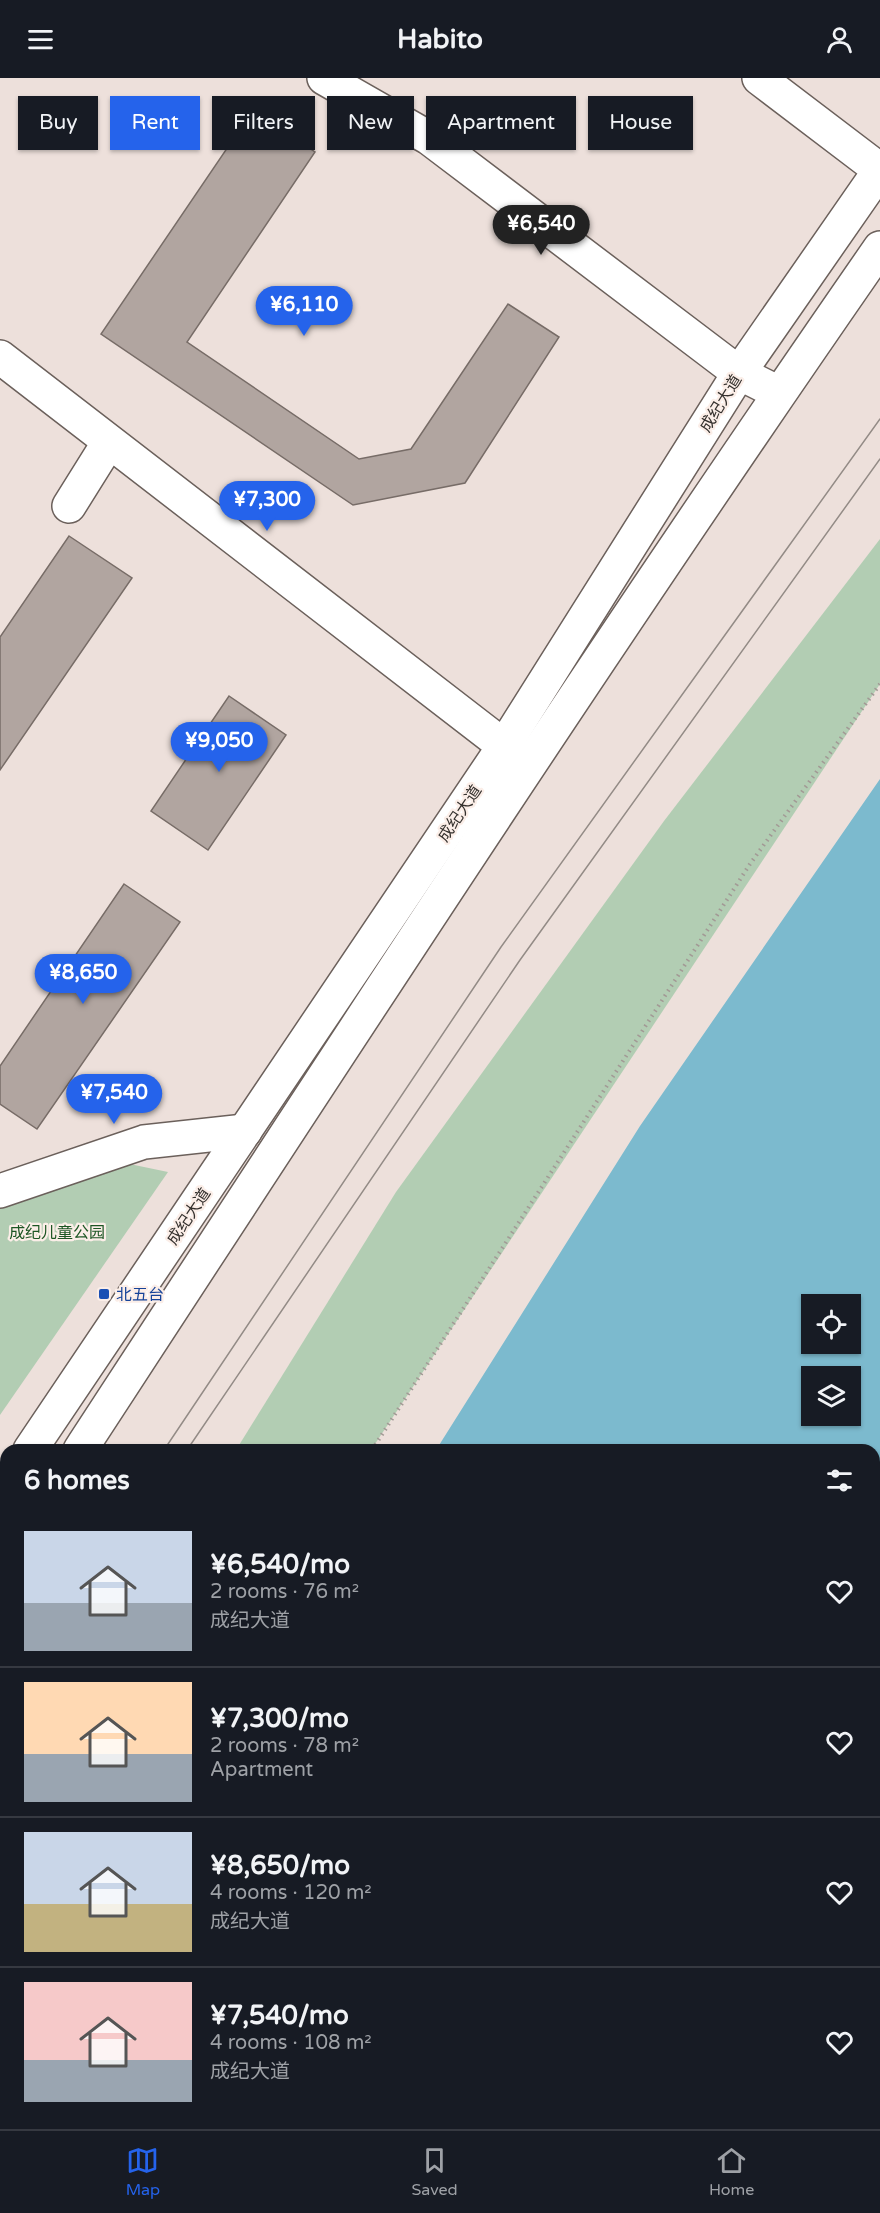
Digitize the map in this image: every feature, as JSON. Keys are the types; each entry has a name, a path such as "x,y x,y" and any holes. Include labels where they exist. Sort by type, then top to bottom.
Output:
{"main road":[{"path":"324,78 429,138 739,374 779,393"},
{"path":"759,78 880,170"},
{"name":"成纪大道","path":"34,1444 504,746 739,374 880,170"},
{"name":"成纪大道","path":"84,1444 286,1135 779,393 880,248"},
{"path":"0,357 504,746"},
{"path":"69,506 109,442"},
{"path":"0,1191 144,1142 245,1131"}],"path":[{"path":"376,1444 750,864 880,684"}],"green space":[{"path":"880,539 880,684 375,1444 240,1444 396,1192 664,821"},
{"name":"成纪儿童公园","path":"96,1157 168,1172 0,1415 0,1193"}],"water":[{"path":"880,779 880,1444 440,1444 640,1126"}],"building":[{"path":"226,150 312,150 315,152 187,342 359,459 411,449 508,304 559,337 465,483 353,505 101,334"},
{"path":"69,536 132,578 0,770 0,637"},
{"path":"229,696 286,735 208,850 151,811"},
{"path":"124,884 180,922 37,1129 0,1104 0,1066"}],"tram line":[{"path":"168,1444 501,947 880,419"},
{"path":"191,1444 520,960 880,459"}],"place":[{"name":"北五台","path":"104,1294"}]}
